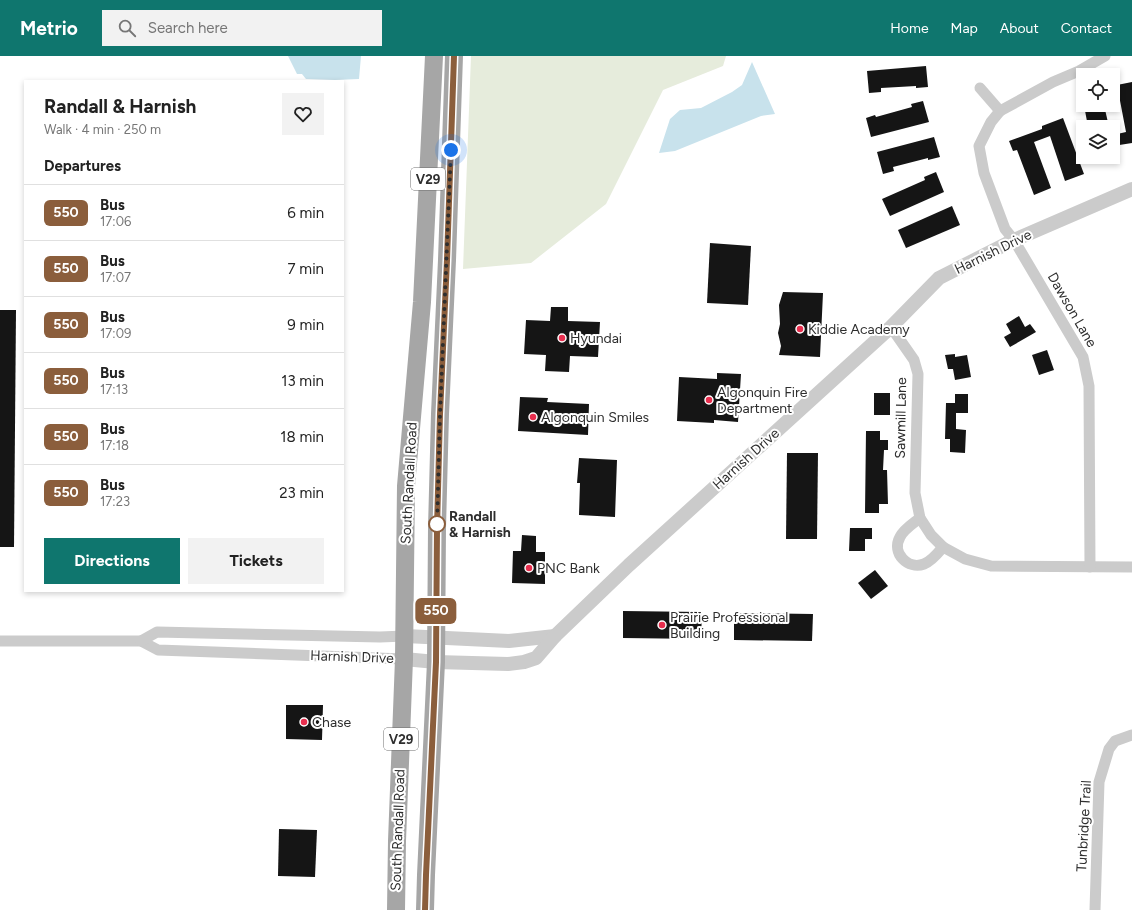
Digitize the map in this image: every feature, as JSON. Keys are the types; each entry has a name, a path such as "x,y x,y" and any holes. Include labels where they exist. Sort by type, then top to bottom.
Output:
{"main road":[{"name":"South Randall Road","path":"396,910 404,659 406,486 422,302 434,56"},
{"name":"South Randall Road","path":"425,910 436,662 440,414 454,56"}],"street":[{"name":"Dawson Lane","path":"1090,567 1089,386 1083,357 1014,240 1005,229 984,173 979,146 991,122 1000,111 1035,91 1079,71 1105,56"},
{"path":"980,88 1000,111"},
{"name":"Harnish Drive","path":"0,641 141,641 158,650 404,659 436,662 508,664 524,662 536,658 554,636 629,565 891,327 940,278 1014,240 1132,189"},
{"name":"Sawmill Lane","path":"891,327 914,360 918,374 915,493 920,518 931,535 943,547 965,559 991,566 1132,568"},
{"path":"920,518 902,533 899,539 897,545 901,558 913,565 919,565 926,563 943,547"},
{"name":"Harnish Drive","path":"141,641 157,632 380,637 404,636 509,641 554,636"},
{"name":"Tunbridge Trail","path":"1095,910 1099,782 1109,749 1115,741 1132,736"}],"green space":[{"path":"471,56 726,56 723,66 663,90 606,204 531,263 463,269"}],"water":[{"path":"288,56 361,56 359,79 306,79 302,74 297,74"},
{"path":"752,62 775,114 761,116 675,151 659,153 670,119 680,110 701,108 732,92 742,85"}],"building":[{"path":"926,66 928,87 916,88 916,86 881,88 881,92 869,93 867,71"},
{"path":"1132,82 1132,143 1120,145 1120,133 1126,132 1120,101 1120,84"},
{"path":"923,101 929,122 871,137 866,118 875,115 876,117 912,107 911,104"},
{"path":"1085,112 1106,112 1107,120 1087,120"},
{"path":"1063,118 1076,153 1076,164 1080,164 1084,174 1065,181 1050,136 1034,142 1051,188 1034,195 1017,150 1013,151 1009,141 1042,129 1042,126"},
{"path":"934,137 940,157 928,160 928,158 893,167 894,171 883,174 877,152"},
{"path":"936,172 944,192 890,216 882,199 925,180 924,177"},
{"path":"952,206 960,225 906,248 898,230"},
{"path":"710,243 751,246 748,305 707,303"},
{"name":"Kiddie Academy","path":"783,292 823,293 820,357 779,355 781,346 778,333 780,324 779,305"},
{"name":"Hyundai","path":"551,307 568,307 568,321 600,322 598,357 570,356 569,372 545,371 546,355 524,354 526,320 550,321"},
{"path":"0,310 16,310 14,547 0,547"},
{"path":"1019,316 1025,327 1030,324 1036,332 1010,347 1004,337 1011,333 1006,324"},
{"path":"1047,350 1054,370 1039,375 1032,355"},
{"path":"955,354 955,357 967,355 971,377 955,380 953,369 948,369 945,355"},
{"name":"Algonquin Fire Department","path":"717,373 741,374 738,422 714,420 714,423 677,421 679,377 717,379"},
{"path":"874,393 890,393 890,415 874,415"},
{"path":"955,394 968,394 968,413 956,413 956,429 966,430 965,453 950,452 950,439 945,439 946,403 955,403"},
{"path":"520,397 548,398 547,402 589,404 588,435 518,431"},
{"path":"866,431 880,431 880,440 888,440 888,450 884,450 883,470 887,470 888,504 879,504 879,513 865,513"},
{"path":"787,453 818,453 817,539 786,539"},
{"path":"579,458 617,460 615,517 579,515 580,483 577,483"},
{"path":"850,528 872,528 872,539 865,539 865,551 849,551"},
{"name":"PNC Bank","path":"522,535 536,536 536,552 545,552 545,584 512,583 513,551 521,551"},
{"path":"875,570 888,586 871,599 858,583"},
{"name":"Prairie Professional Building","path":"623,611 702,612 701,639 623,638"},
{"path":"734,613 813,614 812,641 734,640"},
{"name":"Chase","path":"286,705 323,705 322,740 286,739"},
{"path":"279,829 317,830 315,877 278,876"}],"bus line":[{"name":"550","path":"425,910 436,649 440,414 454,56"}],"place":[{"name":"Kiddie Academy","path":"800,329"},
{"name":"Hyundai","path":"562,338"},
{"name":"Algonquin Fire Department","path":"709,400"},
{"name":"Algonquin Smiles","path":"533,417"},
{"name":"Randall & Harnish","path":"437,524"},
{"name":"PNC Bank","path":"529,568"},
{"name":"Prairie Professional Building","path":"662,625"},
{"name":"Chase","path":"304,722"}],"route":[{"path":"437,524 437,528 440,414 451,150"}]}
